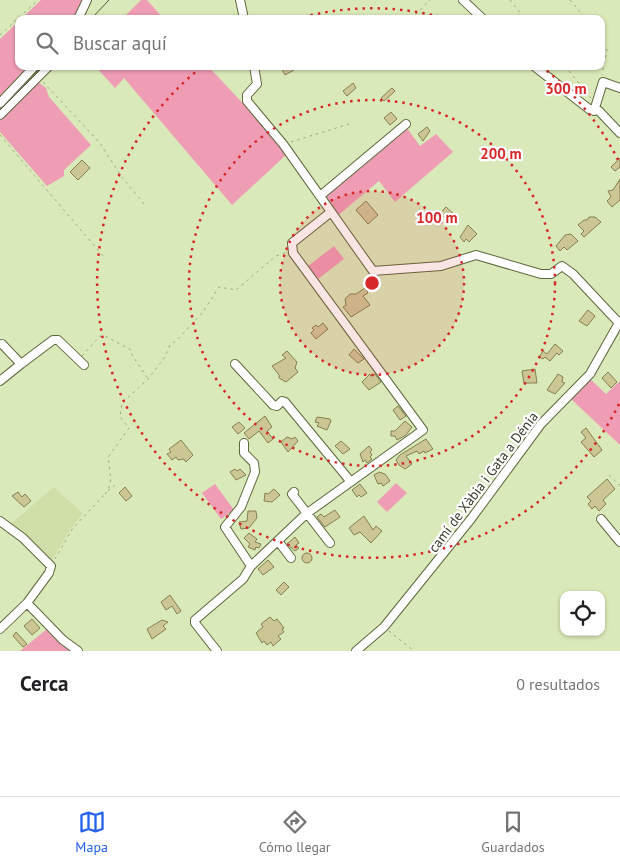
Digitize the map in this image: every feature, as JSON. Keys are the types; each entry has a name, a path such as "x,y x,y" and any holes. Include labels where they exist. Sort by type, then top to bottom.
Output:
{"street":[{"path":"80,15 87,0"},
{"path":"240,0 243,15"},
{"path":"463,0 479,15"},
{"path":"0,103 31,70"},
{"path":"0,115 46,70"},
{"path":"255,70 257,84 246,98 284,144 373,271 441,266 476,255 541,274 552,274 562,266 619,322"},
{"path":"540,70 599,111 620,133"},
{"path":"595,108 603,82 620,88"},
{"path":"320,196 406,124"},
{"path":"217,651 195,623 195,620 243,578 251,566 306,514 421,433 422,426 293,253 292,243 331,212"},
{"name":"camí de Xàbia i Gata a Dénia","path":"356,651 384,627 471,519 541,424 590,374 619,322"},
{"path":"0,381 53,340 58,340 81,363"},
{"path":"2,344 21,364"},
{"path":"235,364 273,405 277,406 282,401 285,402 350,482"},
{"path":"244,443 244,453 255,466 255,472 242,507 225,527 251,566"},
{"path":"294,492 292,494 306,514 330,543"},
{"path":"601,519 620,542"},
{"path":"0,521 23,538 51,566 49,573 27,603 0,628"},
{"path":"278,541 291,558"},
{"path":"27,603 68,645 78,651"}],"path":[{"path":"22,15 38,0"},
{"path":"415,15 430,0"},
{"path":"510,0 522,15"},
{"path":"570,0 583,15"},
{"path":"0,35 15,21"},
{"path":"605,46 607,50 605,59"},
{"path":"567,70 595,108"},
{"path":"603,70 601,78 603,82"},
{"path":"38,77 100,143 121,176 144,204"},
{"path":"284,144 349,124"},
{"path":"0,135 103,256"},
{"path":"106,494 111,487 112,477 109,456 130,428 120,417 120,408 125,399 148,380 165,357 170,345 204,312 219,286 236,290 276,256 284,252 293,253"},
{"path":"81,363 100,336 107,337 132,350 132,355 148,380"},
{"path":"609,475 620,486"},
{"path":"51,566 73,528 117,483"},
{"path":"384,627 414,651"}],"shaded area":[{"path":"41,0 83,0 75,15 25,15"},
{"path":"141,0 147,0 160,15 126,15"},
{"path":"15,25 15,70 25,70 0,96 0,39"},
{"path":"99,70 212,70 264,126 286,155 232,205 124,78 115,88"},
{"path":"38,82 46,88 49,97 91,145 64,170 64,176 47,186 0,132 0,119"},
{"path":"406,127 420,146 436,134 453,152 395,202 379,181 336,217 325,197"},
{"path":"334,246 344,259 318,279 308,266"},
{"path":"589,378 606,394 620,381 620,445 571,399"},
{"path":"396,483 407,493 387,512 377,502"},
{"path":"215,484 234,510 221,519 202,493"},
{"path":"54,487 83,514 71,528 51,562 11,524"},
{"path":"47,629 72,651 20,651"}],"building":[{"path":"282,70 294,70 285,75"},
{"path":"353,83 356,88 347,96 343,91"},
{"path":"392,88 395,91 384,101 381,98"},
{"path":"391,112 397,119 390,125 384,118"},
{"path":"427,127 430,131 423,141 418,134"},
{"path":"620,158 620,167 615,171 611,167"},
{"path":"82,160 90,168 78,180 70,172"},
{"path":"620,179 620,200 612,207 607,201 611,197 608,191 613,190"},
{"path":"366,201 378,215 368,224 356,210"},
{"path":"446,207 455,215 448,221 440,213"},
{"path":"589,217 595,217 601,222 584,237 581,234 584,231 578,225"},
{"path":"468,225 477,234 469,242 466,239 464,242 460,237"},
{"path":"571,234 578,241 567,250 564,247 560,251 556,246 565,235"},
{"path":"365,288 368,293 363,296 370,305 351,317 343,307 346,305 345,299 350,294 356,294"},
{"path":"588,310 595,316 587,326 579,321"},
{"path":"323,323 328,329 316,339 311,333 314,330 312,328 316,325 318,327"},
{"path":"555,344 563,351 559,355 557,353 550,361 545,357 543,359 539,357 543,351 547,354"},
{"path":"354,349 364,359 358,363 349,355"},
{"path":"287,351 297,362 295,368 298,372 286,382 279,378 279,375 272,366 286,358 282,355"},
{"path":"535,369 537,383 524,383 522,371"},
{"path":"608,372 617,382 611,388 602,378"},
{"path":"370,374 371,376 375,374 381,382 369,390 362,382"},
{"path":"558,374 563,377 562,382 565,383 555,394 547,390"},
{"path":"398,406 406,416 400,420 393,410"},
{"path":"265,416 272,427 267,431 273,439 268,443 259,431 249,439 244,433"},
{"path":"317,417 330,419 327,430 317,426 319,423 315,422"},
{"path":"405,421 412,427 406,435 397,440 395,436 391,436 391,431 395,431"},
{"path":"239,422 245,428 238,434 232,427"},
{"path":"586,428 602,450 594,457 581,442 586,438 581,432"},
{"path":"287,437 292,439 295,437 298,441 288,452 281,442"},
{"path":"426,439 433,449 419,454 417,451 406,456 412,464 405,469 399,465 396,460 400,455"},
{"path":"181,440 193,455 186,462 184,459 178,460 176,457 172,460 167,454 171,452 169,449"},
{"path":"341,441 350,449 343,454 335,446"},
{"path":"369,446 372,450 370,457 372,459 367,463 365,460 363,462 360,454"},
{"path":"235,469 237,471 240,469 246,475 236,480 230,472"},
{"path":"379,472 385,474 390,481 383,486 381,483 378,484 374,475"},
{"path":"607,479 615,489 603,500 606,504 599,511 595,506 592,509 588,504 591,501 587,497"},
{"path":"360,484 367,493 357,497 352,490"},
{"path":"125,487 132,496 126,501 119,493"},
{"path":"274,489 280,495 272,502 264,501 265,493 268,494"},
{"path":"18,492 22,497 25,494 31,501 24,507 12,496"},
{"path":"335,510 340,517 325,527 317,517 321,514 324,517"},
{"path":"248,511 256,511 257,518 249,528 241,529 239,522 247,521"},
{"path":"364,516 373,530 376,526 382,531 371,543 360,532 354,535 349,528"},
{"path":"249,533 257,539 255,542 261,544 255,550 248,547 250,544 244,538"},
{"path":"295,537 299,543 296,545 299,548 295,551 287,544"},
{"path":"305,553 309,553 312,558 311,562 305,563 302,560 302,556"},
{"path":"268,560 274,567 263,575 258,569"},
{"path":"284,582 289,587 281,595 276,590"},
{"path":"170,595 181,611 177,614 172,606 166,610 161,602"},
{"path":"270,617 274,621 277,619 284,628 282,629 284,632 278,636 281,639 273,646 271,642 267,645 264,641 262,643 256,633 263,627 261,624"},
{"path":"32,619 40,628 32,635 24,626"},
{"path":"162,620 168,622 163,626 166,629 152,639 147,629"},
{"path":"16,632 27,644 23,647 13,636"}],"tram line":[{"path":"95,15 109,0"},
{"path":"0,110 40,70"}]}
